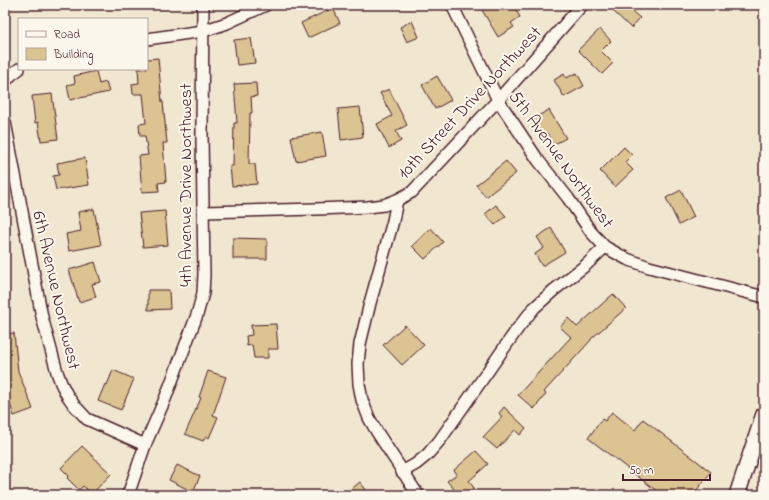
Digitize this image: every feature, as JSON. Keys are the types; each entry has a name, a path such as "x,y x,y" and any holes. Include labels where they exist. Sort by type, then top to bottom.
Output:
{"main road":[{"path":"737,495 764,414"}],"street":[{"name":"4th Avenue Drive Northwest","path":"128,495 145,445 165,399 197,315 202,293 204,275 202,134 203,5"},
{"path":"148,39 203,31 227,23 266,5"},
{"name":"5th Avenue Northwest","path":"452,5 498,100 538,160 568,198 591,232 605,247 627,259 649,267 764,297"},
{"name":"10th Street Drive Northwest","path":"204,212 368,207 384,205 412,192 498,100 582,5"},
{"path":"5,82 18,70"},
{"name":"6th Avenue Northwest","path":"5,122 42,317 61,383 74,405 86,418 145,445"},
{"path":"397,200 393,221 370,303 362,337 358,364 362,400 377,432 418,495"},
{"path":"402,472 416,464 427,455 440,440 518,328 534,308 586,265 605,247"}],"building":[{"path":"479,5 513,5 520,17 511,23 514,27 498,37"},
{"path":"619,5 640,5 633,12 640,18 631,28 613,11"},
{"path":"333,8 340,23 308,38 301,23"},
{"path":"412,21 419,37 407,42 400,27"},
{"path":"600,29 611,41 601,51 613,63 602,74 578,50"},
{"path":"251,38 255,63 237,65 234,40"},
{"path":"158,58 167,143 163,143 166,182 158,183 159,191 142,192 139,156 148,155 145,136 140,136 139,124 146,123 143,94 133,94 132,84 139,83 138,70 148,70 148,59"},
{"path":"96,71 99,84 106,82 109,92 70,100 67,85 75,83 74,76"},
{"path":"577,73 584,86 564,97 554,80 564,74 566,78"},
{"path":"437,76 451,100 435,109 422,85"},
{"path":"256,83 257,96 251,97 252,113 250,113 249,164 255,164 257,184 232,186 230,166 233,166 234,123 237,123 234,84"},
{"path":"389,89 407,125 396,131 401,141 389,148 377,124 392,116 380,93"},
{"path":"52,94 58,139 41,141 38,122 35,123 32,96"},
{"path":"360,107 363,137 341,140 338,109"},
{"path":"549,110 566,138 553,145 547,133 542,136 532,119"},
{"path":"322,132 326,156 296,161 291,137"},
{"path":"624,147 632,155 625,162 633,170 615,187 600,171"},
{"path":"85,158 89,185 56,190 53,176 59,175 57,163"},
{"path":"506,161 516,173 486,197 476,185"},
{"path":"681,190 694,217 679,225 666,198"},
{"path":"496,205 506,216 495,225 485,214"},
{"path":"94,209 101,245 69,251 66,234 81,231 78,212"},
{"path":"165,211 168,245 143,247 139,213"},
{"path":"431,228 443,242 425,259 412,246"},
{"path":"551,228 565,252 542,266 535,254 544,248 537,237"},
{"path":"233,238 267,239 267,259 233,259"},
{"path":"95,262 101,282 92,284 96,297 79,302 69,270"},
{"path":"148,290 169,290 170,309 148,310"},
{"path":"613,294 626,308 591,339 544,392 546,394 534,409 518,395 571,337 560,327 568,318 577,327"},
{"path":"276,324 278,349 268,349 268,358 254,358 252,345 247,346 246,336 252,335 251,325"},
{"path":"405,325 424,345 402,365 383,345"},
{"path":"14,333 18,371 33,409 14,416 10,404 5,405 5,334"},
{"path":"113,370 134,379 121,410 98,401"},
{"path":"208,371 226,377 213,415 218,417 209,438 206,436 203,441 185,434 201,398 199,397"},
{"path":"504,407 526,428 520,435 515,430 497,449 483,437 502,417 499,413"},
{"path":"612,412 635,430 643,419 711,472 693,495 662,495 588,438 602,419 605,421"},
{"path":"82,446 111,474 92,494 83,486 79,490 67,478 69,476 61,468"},
{"path":"476,451 488,464 469,481 474,488 466,495 459,495 447,481 457,474 454,470"},
{"path":"177,465 200,476 193,492 169,480"},
{"path":"360,482 370,495 344,495"}]}
